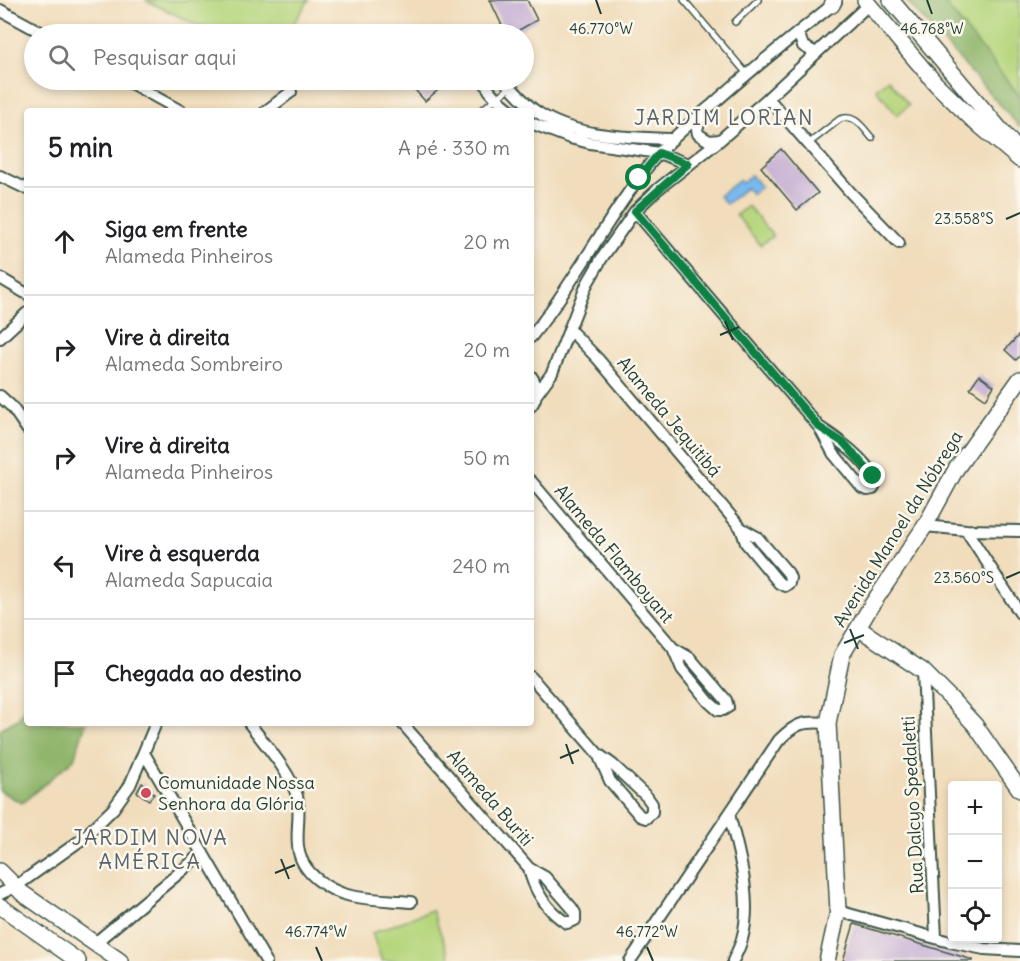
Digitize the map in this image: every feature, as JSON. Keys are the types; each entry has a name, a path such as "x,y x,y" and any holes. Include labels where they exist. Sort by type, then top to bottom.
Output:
{"main road":[{"path":"891,0 1020,153"},
{"path":"867,2 936,84 972,119 1020,160"},
{"name":"Avenida Manoel da Nóbrega","path":"827,961 838,911 828,723 842,656 925,526 956,469 1017,389"},
{"path":"858,628 923,671 975,725 1020,790"},
{"path":"0,872 15,887 120,961"},
{"path":"0,906 78,961"}],"street":[{"path":"534,333 558,301 639,178 659,153 747,74 835,2"},
{"path":"534,399 552,373 587,284 612,242 635,211 768,98 867,2"},
{"path":"0,10 26,24"},
{"path":"798,32 803,46 816,53"},
{"path":"142,90 175,108"},
{"path":"489,90 508,108"},
{"path":"511,90 522,107"},
{"path":"270,108 291,92"},
{"path":"768,98 898,243"},
{"path":"534,112 581,130 606,135 672,139"},
{"path":"703,112 698,134 709,141 720,140"},
{"path":"534,124 570,138 659,153 688,164"},
{"path":"0,176 24,188"},
{"path":"635,211 819,427 833,453 862,488 873,489 876,483 873,476 844,443 819,427"},
{"path":"0,278 24,292"},
{"path":"0,338 24,316"},
{"name":"Alameda Jequitibá","path":"569,329 598,359 741,528 757,537 788,573 789,583 784,586 779,583 746,543 741,528"},
{"path":"534,383 536,395"},
{"path":"0,396 12,407 24,425"},
{"name":"Alameda Flamboyant","path":"534,485 673,648 682,669 710,702 718,710 728,707 726,700 690,658 673,648"},
{"path":"925,526 966,530 1020,531"},
{"path":"966,530 1020,613"},
{"name":"Rua Dalcyo Spedaletti","path":"923,671 936,937"},
{"path":"534,680 598,754 647,797 652,804 652,812 646,818 640,816 610,781 598,754"},
{"path":"630,961 778,740 793,726 811,722 828,723"},
{"path":"0,894 15,887 81,840 112,809 130,785 155,726"},
{"path":"251,726 283,770 297,795 299,811 297,848 303,863 312,875 323,884 350,896 411,902"},
{"name":"Alameda Buriti","path":"405,726 529,868 545,877 572,908 575,920 567,923 558,918 532,883 529,868"},
{"path":"144,753 266,961"},
{"path":"729,814 739,851 745,911 742,939 733,961"},
{"path":"95,943 203,853"},
{"path":"838,911 984,949 1020,951"}],"lane":[{"path":"684,0 747,74"},
{"path":"735,22 758,0"},
{"path":"484,108 502,90"},
{"path":"808,144 840,118 845,117 853,118 872,138"}],"green space":[{"path":"145,0 309,0 293,24 194,24"},
{"path":"906,0 1020,0 1020,127"},
{"path":"906,0 942,0 1020,96 1020,127"},
{"path":"888,79 909,105 897,115 876,89"},
{"path":"748,206 773,236 760,245 736,215"},
{"path":"24,708 24,726 85,726 74,759 22,803 0,791 0,729 18,719"},
{"path":"432,910 451,961 382,961 372,933"}],"water":[{"path":"751,175 761,187 752,194 746,188 726,204 719,196 739,180 742,183"}],"building":[{"path":"490,0 527,0 537,20 530,24 501,24"},
{"path":"415,90 438,90 425,101"},
{"path":"781,149 818,193 797,210 761,167"},
{"path":"1020,334 1020,356 1016,360 1005,350"},
{"path":"979,375 994,386 986,399 970,388"},
{"name":"Comunidade Nossa Senhora da Glória","path":"142,783 154,794 149,800 137,792"},
{"path":"854,924 973,960 973,961 843,961"}],"place":[{"name":"Comunidade Nossa Senhora da Glória","path":"146,793"}],"district":[{"name":"JARDIM LORIAN","path":"724,118"},
{"name":"JARDIM NOVA AMÉRICA","path":"150,850"}],"route":[{"path":"639,178 659,153 688,164 635,211 819,427 844,443 873,476"}]}
